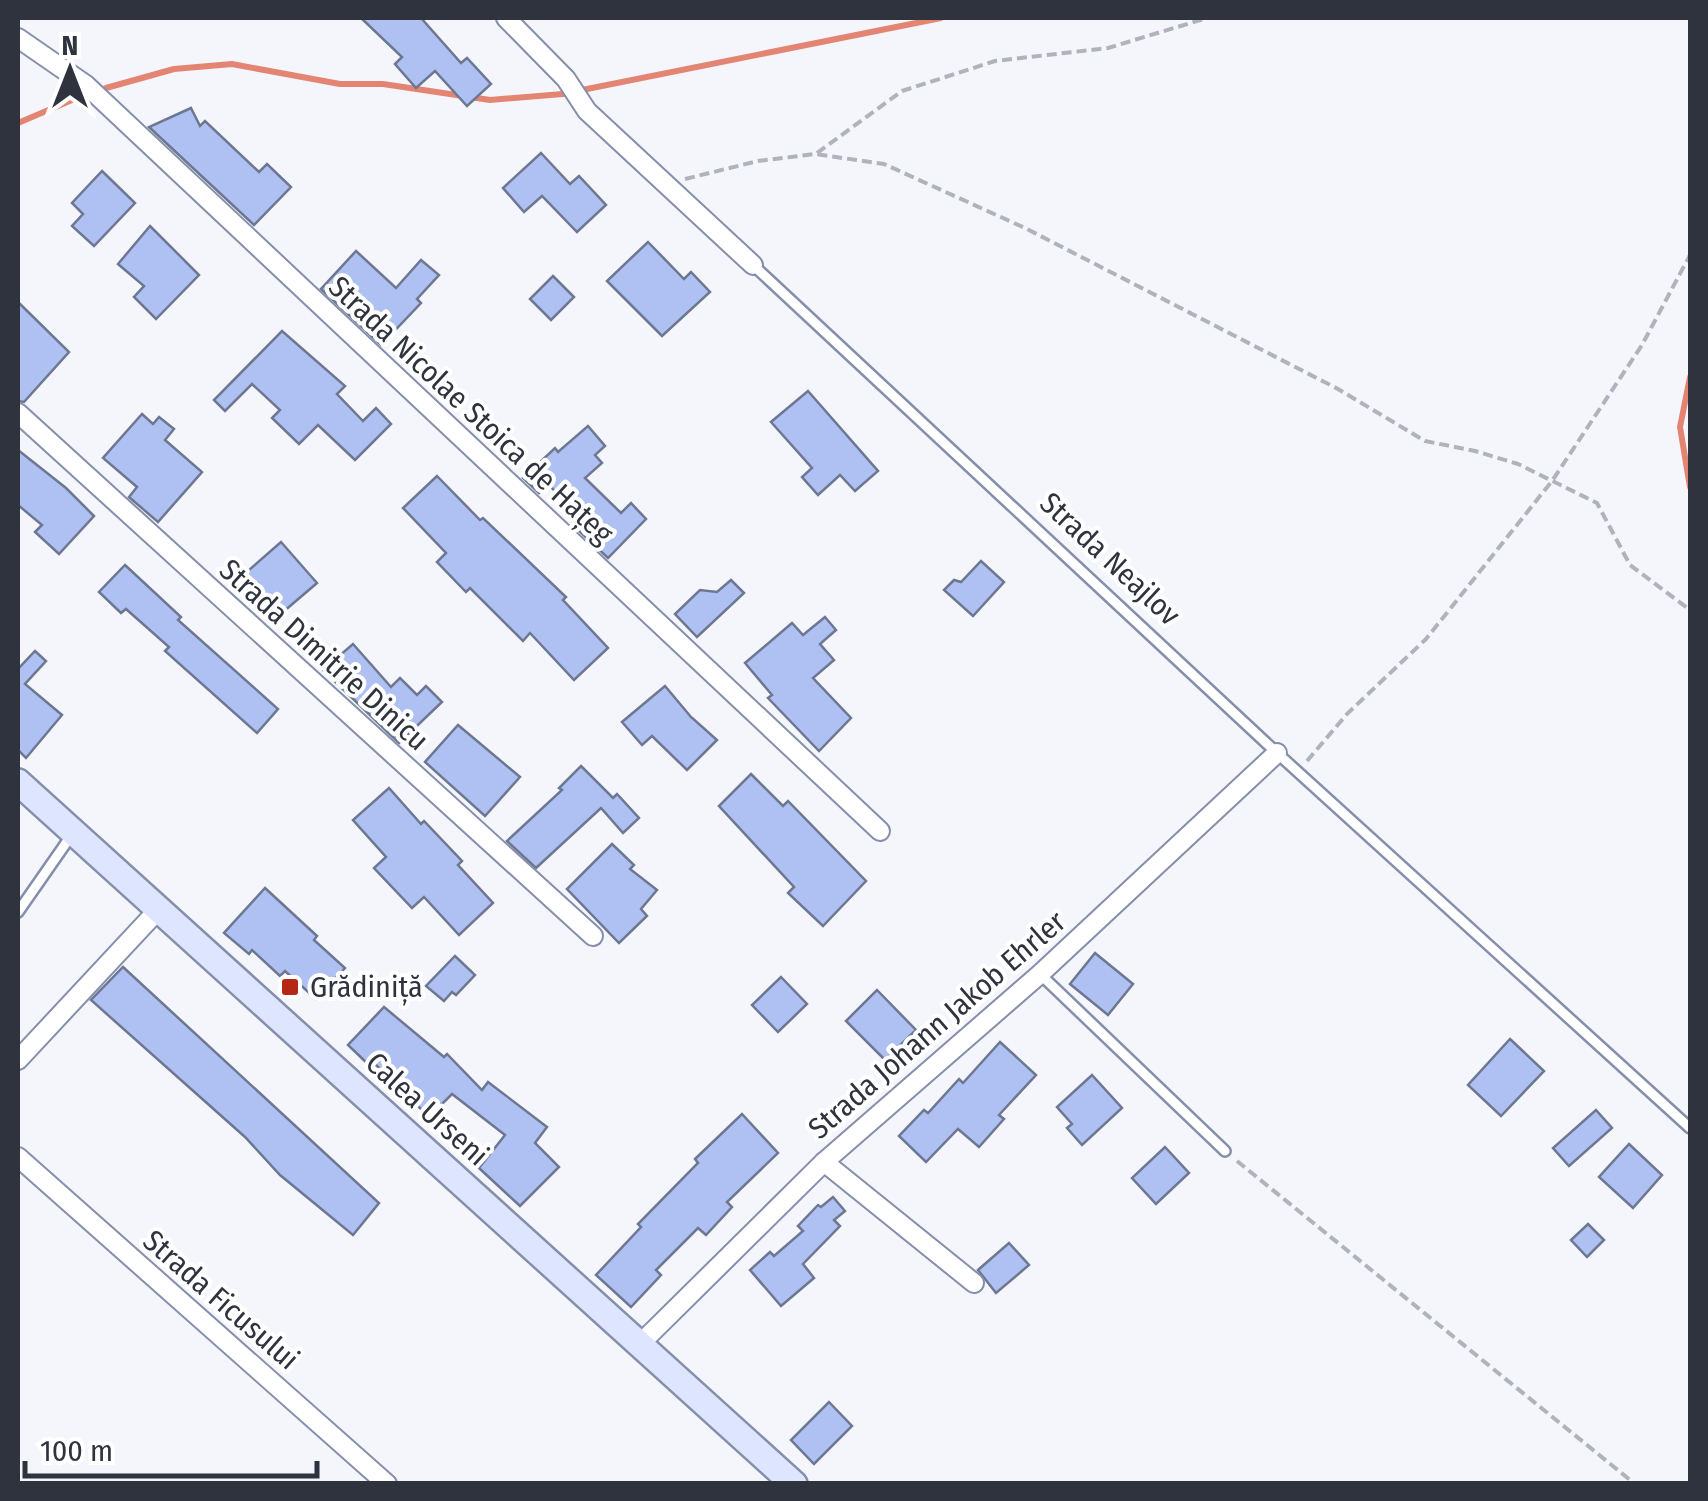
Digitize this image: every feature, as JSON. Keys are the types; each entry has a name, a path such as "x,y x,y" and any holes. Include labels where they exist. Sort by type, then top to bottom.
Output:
{"street":[{"name":"Strada Neajlov","path":"506,18 566,79 586,111 752,265"},
{"name":"Strada Nicolae Stoica de Hațeg","path":"18,38 86,84 880,831"},
{"name":"Strada Dimitrie Dinicu","path":"18,413 593,936"},
{"name":"Strada Johann Jakob Ehrler","path":"640,1344 824,1162 1040,974 1277,753"},
{"name":"Calea Urseni","path":"18,782 794,1484"},
{"path":"18,1060 158,910"},
{"name":"Strada Ficusului","path":"18,1157 388,1484"},
{"path":"824,1162 974,1283"}],"lane":[{"name":"Strada Neajlov","path":"752,265 1297,772 1690,1128"},
{"path":"18,912 74,833"},
{"path":"1040,974 1225,1152"}],"path":[{"path":"815,154 902,91 995,61 1108,48 1207,18"},
{"path":"666,184 758,162 815,154 884,164 1025,228 1338,389 1425,441 1518,464 1597,503 1630,565 1690,610"},
{"path":"1297,772 1347,714 1426,639 1552,481 1642,345 1690,256"},
{"path":"1225,1152 1635,1484"}],"building":[{"path":"361,18 421,18 461,63 467,58 491,84 467,106 435,71 416,88 395,64 402,57"},
{"path":"191,108 200,126 205,121 259,172 267,164 291,187 254,225 149,127"},
{"path":"541,153 570,184 579,176 606,205 577,232 542,196 524,212 503,188"},
{"path":"102,171 135,203 94,246 72,226 83,214 72,203"},
{"path":"150,226 199,275 156,319 134,297 144,286 118,264"},
{"path":"648,242 684,279 691,272 710,292 662,336 607,281"},
{"path":"356,251 396,288 421,260 439,275 417,299 421,303 381,345 321,289"},
{"path":"553,276 574,297 551,320 530,299"},
{"path":"18,302 69,352 24,402 18,401"},
{"path":"282,331 345,386 337,394 363,421 376,408 391,424 355,460 318,425 299,444 272,418 280,410 252,384 225,411 214,400"},
{"path":"808,391 878,471 855,491 840,475 818,495 802,477 812,468 771,422"},
{"path":"142,414 153,424 159,417 174,429 165,440 202,472 158,522 129,497 137,487 103,458"},
{"path":"588,426 605,446 595,455 602,463 585,478 621,513 631,503 646,519 608,558 575,527 582,520 548,484 539,493 523,478 555,448 558,452"},
{"path":"18,450 94,516 59,554 35,532 42,525 18,505"},
{"path":"437,476 566,597 563,600 608,648 574,680 530,633 523,641 470,588 466,592 437,562 446,553 403,508"},
{"path":"281,542 317,583 276,618 240,578"},
{"path":"981,561 1004,582 973,616 944,590 954,580 961,582"},
{"path":"125,565 181,617 178,620 278,709 257,733 165,651 169,647 126,609 121,613 99,592"},
{"path":"731,580 744,593 697,637 675,614 700,590 717,592"},
{"path":"825,617 836,630 820,644 834,660 813,678 851,718 819,751 768,698 772,695 745,663 792,623 803,635"},
{"path":"353,644 391,687 400,678 417,695 426,686 442,702 399,743 323,670"},
{"path":"35,651 46,661 25,684 62,715 26,758 18,750 18,669"},
{"path":"665,686 717,740 687,770 652,736 642,745 622,722"},
{"path":"458,725 520,777 485,816 425,762"},
{"path":"581,766 613,798 617,794 639,818 623,833 601,808 536,868 507,841 562,790 559,788"},
{"path":"751,774 783,806 788,801 866,881 823,926 788,893 794,887 719,806"},
{"path":"389,788 462,861 458,865 493,903 459,935 424,897 412,908 374,868 386,857 353,820"},
{"path":"612,844 634,865 630,869 657,890 641,909 647,916 619,943 567,889"},
{"path":"265,888 345,968 316,999 285,971 280,976 252,950 249,954 224,933"},
{"path":"1095,953 1133,984 1108,1015 1070,984"},
{"path":"455,956 475,975 456,995 452,992 444,1001 426,986"},
{"path":"123,967 379,1203 353,1235 280,1175 245,1137 91,1000"},
{"path":"781,977 807,1004 778,1032 752,1005"},
{"path":"877,990 916,1030 885,1060 846,1021"},
{"path":"384,1007 444,1057 447,1054 482,1090 488,1082 547,1127 535,1143 559,1167 520,1206 479,1168 505,1135 452,1094 429,1117 375,1064 371,1067 348,1045"},
{"path":"1510,1039 1544,1071 1501,1116 1468,1085"},
{"path":"1000,1042 1036,1075 999,1115 1004,1119 979,1147 958,1129 926,1162 899,1136 924,1110 928,1113 959,1079 963,1083"},
{"path":"1092,1075 1122,1108 1082,1145 1067,1128 1072,1124 1057,1107"},
{"path":"1596,1110 1612,1128 1569,1166 1553,1148"},
{"path":"742,1114 778,1153 727,1202 732,1207 706,1235 698,1228 656,1270 661,1275 631,1307 596,1275 641,1227 638,1224 698,1163 695,1159"},
{"path":"1629,1144 1662,1175 1633,1208 1599,1177"},
{"path":"1165,1147 1189,1173 1156,1204 1132,1178"},
{"path":"833,1197 845,1211 834,1220 840,1226 803,1264 814,1278 781,1306 750,1270 803,1231 798,1226 818,1205 821,1207"},
{"path":"1588,1224 1604,1240 1587,1257 1571,1240"},
{"path":"1009,1243 1029,1265 996,1293 978,1270"},
{"path":"829,1402 852,1426 814,1464 791,1440"}],"waterway":[{"path":"582,90 941,18"},
{"path":"106,88 174,69 232,64 340,84 383,84 490,100 563,94"},
{"path":"18,123 79,97"},
{"path":"1690,377 1680,427 1690,487"}],"place":[{"name":"Grădiniță","path":"290,987"}]}
